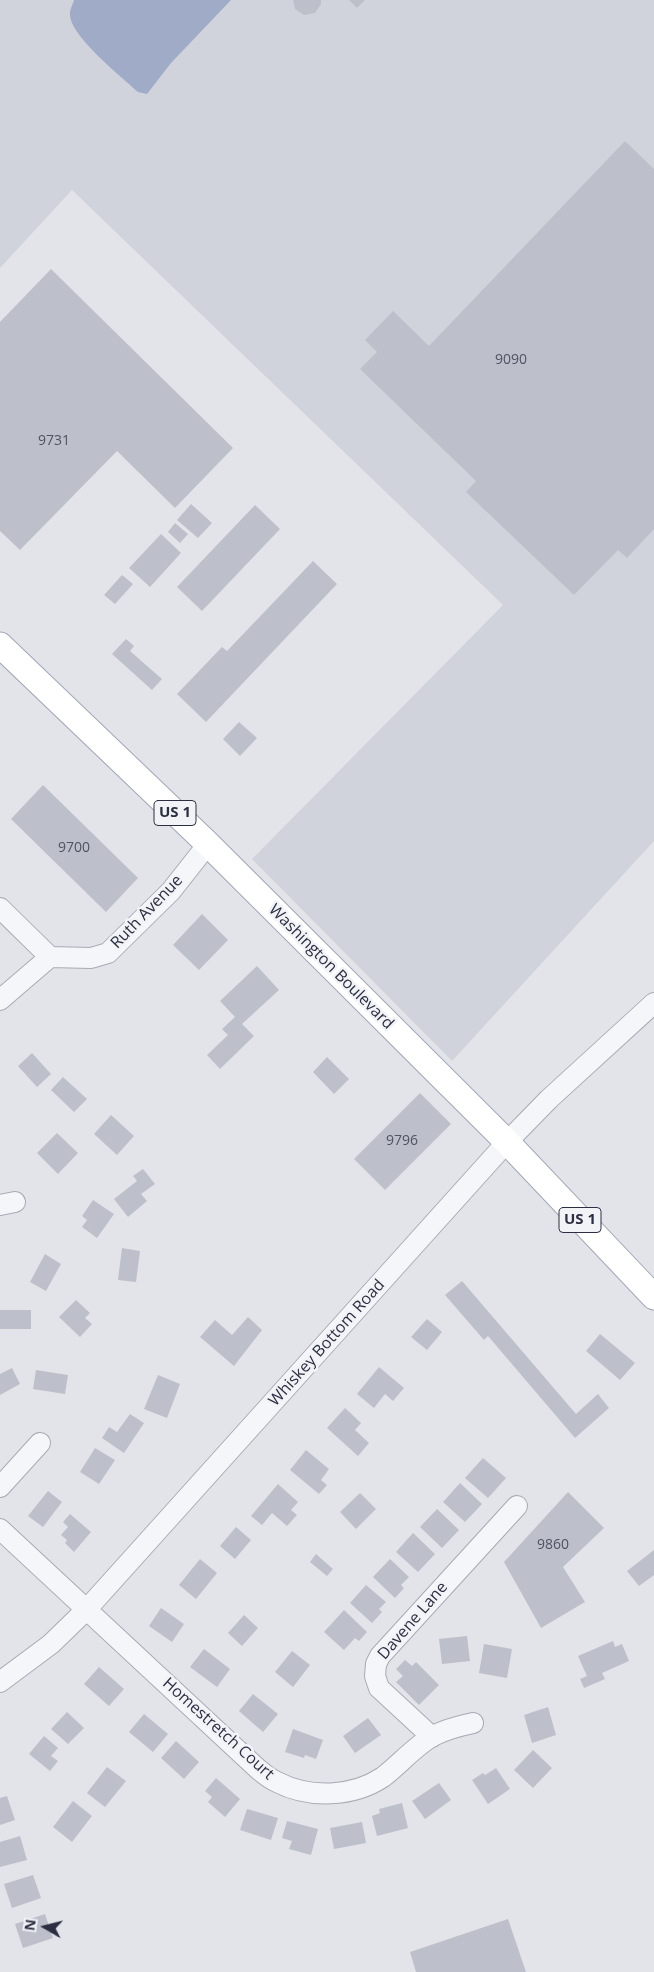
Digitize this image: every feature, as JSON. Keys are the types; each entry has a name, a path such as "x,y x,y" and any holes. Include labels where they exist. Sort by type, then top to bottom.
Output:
{"main road":[{"name":"Washington Boulevard","path":"0,645 208,844 506,1142 654,1297"}],"street":[{"name":"Ruth Avenue","path":"50,957 90,958 108,953 171,891 208,844"},
{"path":"0,908 50,957 0,1000"},
{"name":"Whiskey Bottom Road","path":"0,1682 51,1644 87,1608 506,1142 549,1099 654,1003"},
{"path":"0,1487 40,1443"},
{"name":"Davene Lane","path":"432,1737 379,1688 376,1664 380,1656 516,1506"},
{"name":"Homestretch Court","path":"0,1529 258,1769 277,1782 319,1794 340,1793 359,1789 382,1777 432,1737 451,1728 473,1723"}],"shaded area":[{"path":"0,0 654,0 654,841 452,1061 252,859 503,605 72,190 0,268"}],"water":[{"path":"74,0 231,0 171,63 147,94 138,92 98,56 79,34 70,15"}],"building":[{"path":"293,0 321,0 321,4 315,13 304,15 295,9"},
{"path":"349,0 365,0 357,8"},
{"path":"625,141 654,169 654,529 627,558 618,550 574,595 466,492 476,481 360,369 377,352 365,340 393,311 429,346"},
{"path":"51,269 233,448 175,508 117,451 20,550 0,531 0,322"},
{"path":"191,504 212,523 198,538 177,520"},
{"path":"255,505 280,529 202,611 177,587"},
{"path":"175,523 188,534 180,543 168,532"},
{"path":"161,534 181,553 150,587 129,568"},
{"path":"313,561 337,584 206,722 177,694 222,647 227,651"},
{"path":"122,575 133,584 115,604 104,595"},
{"path":"126,639 134,646 130,651 162,679 152,690 112,654"},
{"path":"239,722 257,738 240,756 223,739"},
{"path":"43,785 138,878 106,912 11,819"},
{"path":"202,914 228,940 199,970 173,945"},
{"path":"257,966 279,990 242,1024 254,1036 220,1069 207,1055 228,1035 222,1029 235,1017 220,1001"},
{"path":"32,1053 51,1074 37,1087 18,1066"},
{"path":"327,1057 349,1079 334,1094 313,1072"},
{"path":"63,1077 87,1099 74,1112 51,1090"},
{"path":"420,1093 451,1124 385,1190 354,1159"},
{"path":"111,1115 134,1136 117,1155 94,1134"},
{"path":"57,1133 78,1153 58,1174 37,1153"},
{"path":"143,1169 155,1184 141,1194 147,1201 128,1217 114,1199 137,1181 133,1176"},
{"path":"93,1200 114,1214 97,1238 82,1227 87,1220 82,1216"},
{"path":"122,1248 140,1251 136,1282 118,1280"},
{"path":"45,1254 61,1264 46,1291 30,1282"},
{"path":"462,1281 576,1414 598,1394 609,1408 575,1438 488,1336 484,1340 445,1295"},
{"path":"76,1300 90,1313 85,1318 92,1324 80,1337 59,1317"},
{"path":"0,1310 31,1310 31,1329 0,1329"},
{"path":"248,1317 262,1330 234,1366 200,1337 215,1320 232,1335"},
{"path":"427,1319 442,1332 427,1350 411,1337"},
{"path":"600,1334 635,1363 620,1380 586,1351"},
{"path":"379,1367 404,1388 393,1401 385,1394 374,1408 357,1394"},
{"path":"12,1368 20,1384 0,1395 0,1374"},
{"path":"36,1370 68,1375 65,1394 33,1389"},
{"path":"158,1375 180,1384 167,1418 144,1409"},
{"path":"345,1408 361,1423 355,1430 369,1443 358,1456 327,1428"},
{"path":"130,1414 144,1423 124,1453 102,1438 109,1427 117,1432"},
{"path":"95,1448 115,1460 99,1484 80,1472"},
{"path":"306,1450 329,1469 321,1480 327,1485 319,1494 290,1470"},
{"path":"483,1458 506,1478 488,1498 465,1478"},
{"path":"460,1483 482,1504 465,1522 443,1502"},
{"path":"278,1484 298,1502 291,1510 297,1515 287,1526 272,1513 262,1525 251,1516"},
{"path":"48,1491 62,1502 43,1527 28,1516"},
{"path":"568,1492 604,1528 563,1567 585,1602 541,1628 504,1562"},
{"path":"360,1493 376,1509 356,1529 340,1512"},
{"path":"437,1509 459,1530 442,1548 420,1527"},
{"path":"70,1514 91,1532 74,1552 65,1543 67,1540 61,1535 68,1527 63,1522"},
{"path":"236,1527 251,1540 235,1559 220,1546"},
{"path":"413,1533 435,1554 418,1572 396,1552"},
{"path":"654,1550 654,1575 639,1586 627,1571"},
{"path":"316,1554 333,1569 327,1576 310,1562"},
{"path":"200,1559 217,1573 196,1599 179,1585"},
{"path":"390,1559 409,1577 401,1585 404,1588 395,1598 373,1577"},
{"path":"366,1585 386,1602 379,1609 382,1612 372,1623 350,1603"},
{"path":"161,1608 184,1624 172,1642 149,1626"},
{"path":"344,1610 367,1632 359,1641 355,1638 344,1650 324,1632"},
{"path":"244,1615 258,1628 242,1646 228,1633"},
{"path":"467,1636 470,1661 442,1664 439,1639"},
{"path":"613,1641 615,1647 622,1644 629,1661 602,1673 605,1679 584,1688 580,1679 587,1676 578,1656"},
{"path":"484,1644 512,1649 507,1678 479,1673"},
{"path":"204,1649 230,1669 217,1687 190,1667"},
{"path":"292,1651 310,1665 293,1687 275,1672"},
{"path":"405,1660 412,1666 416,1662 439,1685 419,1705 396,1682 403,1676 396,1669"},
{"path":"99,1667 124,1689 109,1706 84,1684"},
{"path":"253,1694 278,1714 263,1732 239,1711"},
{"path":"548,1707 556,1735 532,1743 524,1715"},
{"path":"67,1712 84,1728 68,1744 51,1729"},
{"path":"144,1714 168,1734 153,1752 129,1732"},
{"path":"368,1718 381,1735 355,1753 343,1736"},
{"path":"293,1729 323,1740 316,1759 305,1755 304,1758 285,1752"},
{"path":"44,1736 58,1748 51,1756 58,1761 50,1771 29,1754"},
{"path":"176,1741 199,1762 184,1779 161,1758"},
{"path":"533,1750 552,1768 533,1788 514,1770"},
{"path":"107,1767 126,1781 105,1807 87,1793"},
{"path":"496,1768 510,1789 488,1804 472,1780"},
{"path":"216,1778 240,1799 225,1817 208,1802 212,1797 205,1791"},
{"path":"439,1783 451,1800 425,1819 412,1801"},
{"path":"7,1796 15,1820 0,1825 0,1798"},
{"path":"73,1801 92,1816 72,1842 53,1827"},
{"path":"402,1803 408,1828 377,1836 372,1816 380,1813 379,1809"},
{"path":"247,1809 278,1818 271,1840 240,1830"},
{"path":"287,1821 318,1829 311,1855 289,1849 292,1841 282,1838"},
{"path":"362,1822 366,1843 334,1849 330,1828"},
{"path":"20,1836 27,1860 0,1867 0,1842"},
{"path":"33,1875 41,1898 12,1908 4,1884"},
{"path":"45,1914 53,1938 23,1948 15,1924"},
{"path":"508,1919 526,1972 416,1972 410,1952"}]}
